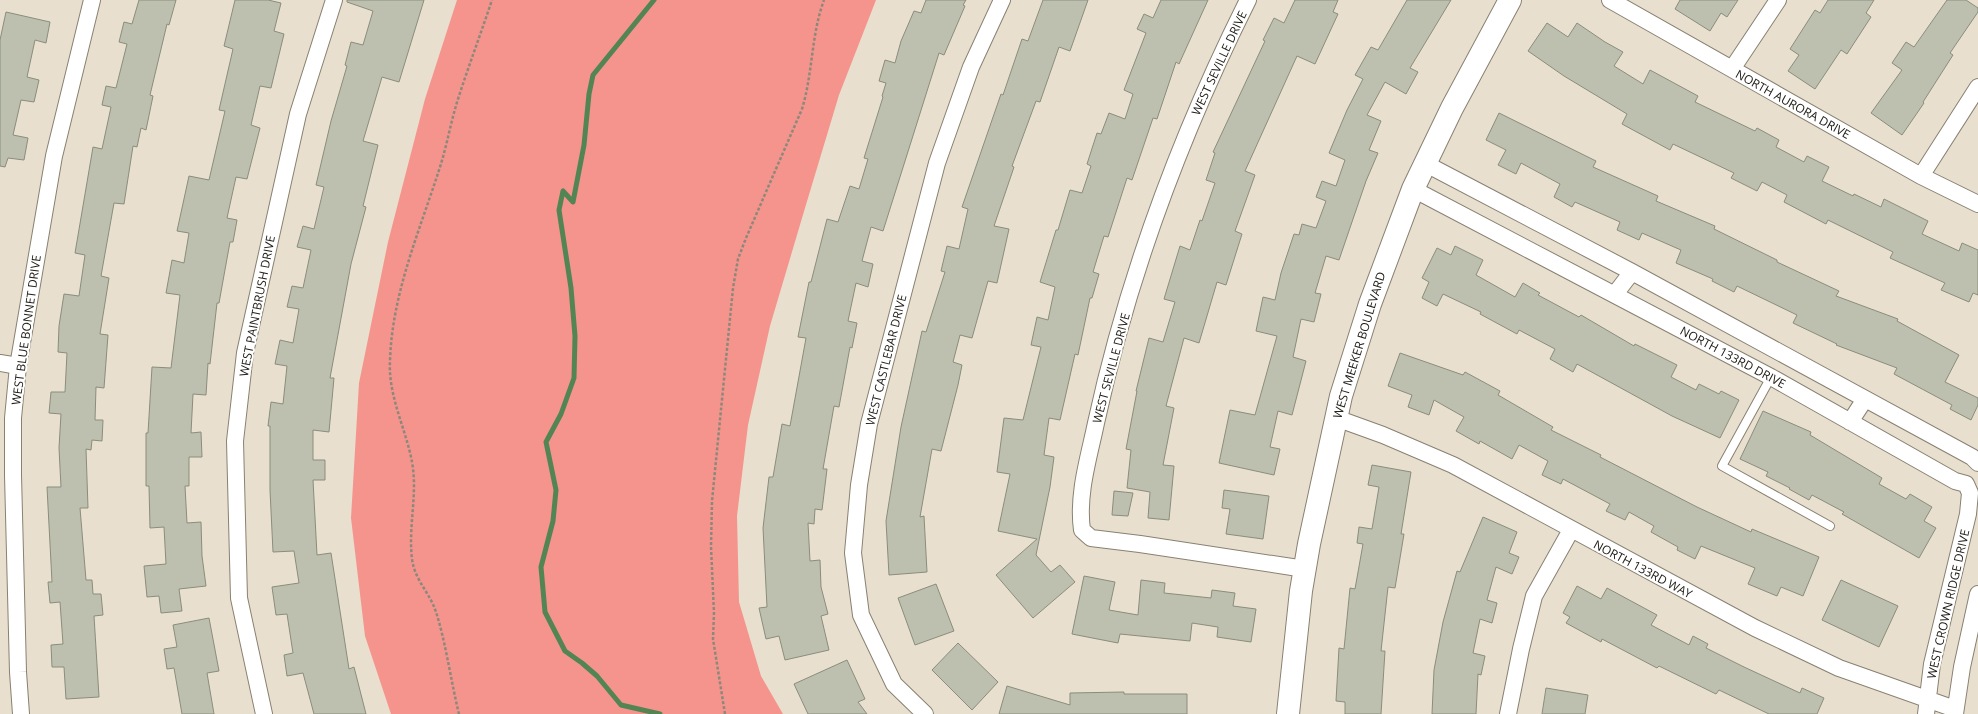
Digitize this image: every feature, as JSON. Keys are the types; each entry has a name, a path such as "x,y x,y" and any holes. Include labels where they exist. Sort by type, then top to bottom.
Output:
{"street":[{"name":"WEST BLUE BONNET DRIVE","path":"21,714 17,657 13,475 13,418 18,366 54,156 92,0"},
{"name":"WEST PAINTBRUSH DRIVE","path":"264,714 239,598 235,441 245,353 298,114 334,0"},
{"name":"WEST CASTLEBAR DRIVE","path":"926,714 894,684 861,615 853,553 860,485 869,424 937,164 971,67 1002,0"},
{"name":"WEST SEVILLE DRIVE","path":"1248,0 1223,50 1184,138 1151,226 1105,380 1084,477 1080,515 1082,530 1091,538 1305,569"},
{"name":"WEST MEEKER BOULEVARD","path":"1288,714 1305,569 1319,492 1336,418 1370,304 1413,189 1452,108 1510,0"},
{"name":"NORTH AURORA DRIVE","path":"1610,0 1921,176 1978,204"},
{"path":"1732,70 1778,0"},
{"path":"1921,176 1978,87"},
{"path":"1426,164 1632,272 1972,457 1978,463"},
{"name":"NORTH 133RD DRIVE","path":"1413,189 1771,377 1955,480 1966,484 1974,492"},
{"path":"1615,294 1632,272"},
{"path":"0,363 18,366"},
{"path":"1850,422 1865,399"},
{"name":"NORTH 133RD WAY","path":"1336,418 1383,435 1453,465 1755,628 1832,665 1926,707 1955,712"},
{"name":"WEST CROWN RIDGE DRIVE","path":"1926,707 1932,664 1974,492"},
{"path":"1508,714 1521,649 1534,596 1571,530"},
{"path":"1955,712 1978,594"}],"lane":[{"path":"1771,377 1722,466 1830,526"}],"path":[{"path":"459,714 436,614 429,596 416,578 412,559 411,532 415,481 411,459 401,427 389,363 392,330 407,264 441,165 458,100 492,0"},
{"path":"725,714 713,639 714,613 711,548 716,455 732,318 733,288 738,259 802,109 808,91 815,28 824,0"}],"shaded area":[{"path":"457,0 876,0 839,95 770,326 748,425 737,516 739,602 761,676 783,714 391,714 365,636 351,518 359,383 388,242 425,99"}],"building":[{"path":"139,0 176,0 169,25 167,24 150,95 153,96 146,130 141,128 137,147 133,146 124,204 114,203 101,276 109,278 100,334 108,335 104,388 96,387 95,420 103,420 102,441 92,440 91,450 86,449 88,508 80,508 86,580 92,580 93,594 101,594 103,615 94,616 99,697 66,699 64,667 52,667 51,645 63,644 60,602 50,603 48,582 52,582 47,487 61,487 59,448 61,414 49,413 51,392 65,392 67,353 58,352 59,326 64,294 79,296 85,255 75,253 93,147 102,149 111,107 102,105 106,86 116,88 127,44 119,42 124,22 132,24"},
{"path":"235,0 268,0 281,3 274,31 284,34 271,88 260,86 251,125 260,128 247,179 236,177 227,218 237,220 233,242 230,242 219,303 217,303 210,364 208,363 206,395 193,394 191,433 201,432 202,457 189,457 189,486 185,486 187,523 201,522 202,556 206,586 179,589 182,611 161,613 159,596 147,597 144,566 166,564 164,527 150,528 149,486 146,486 146,433 148,433 152,367 171,368 180,295 166,293 172,260 184,263 189,233 177,231 189,176 209,180 225,111 219,110 233,49 224,46"},
{"path":"347,0 424,0 399,82 382,77 363,141 378,145 363,206 366,207 351,264 330,378 334,378 329,432 313,430 313,460 325,460 325,480 313,480 317,555 331,553 349,669 354,667 366,714 314,714 303,673 287,676 284,655 293,653 287,614 276,615 272,587 299,583 294,551 273,552 270,490 270,426 268,426 271,402 283,404 287,366 275,364 280,340 293,343 299,309 287,307 292,286 303,288 311,250 297,247 303,226 314,229 324,187 316,185 331,121 347,66 345,65 351,42 363,45 373,11 347,2"},
{"path":"926,0 966,0 963,5 965,6 944,55 939,53 883,231 871,227 862,261 873,264 868,287 856,283 848,321 857,323 852,348 850,347 839,407 834,406 823,469 827,469 822,510 815,509 814,524 808,523 810,561 820,560 821,587 828,614 821,616 829,650 785,660 779,636 766,639 759,608 767,607 763,528 769,477 773,477 782,424 790,426 806,338 798,337 809,282 811,282 827,219 838,222 850,186 859,189 868,159 864,158 886,83 879,81 885,60 895,63 901,41 914,11 921,13"},
{"path":"1043,0 1088,0 1070,51 1059,47 1040,102 1036,101 1012,166 1014,167 994,226 1009,229 997,283 988,281 972,338 960,335 953,362 962,365 958,385 941,451 932,449 920,517 924,516 927,572 889,575 886,521 901,427 922,331 926,332 945,272 941,271 947,246 959,249 968,209 962,207 1001,94 1003,95 1022,39 1028,41"},
{"path":"1161,0 1208,0 1179,64 1176,62 1157,119 1153,118 1132,180 1127,178 1108,237 1104,236 1093,272 1099,274 1092,298 1090,298 1078,355 1075,354 1060,420 1049,418 1044,455 1054,457 1050,487 1036,555 1051,572 1060,565 1075,582 1033,618 996,575 1037,539 998,531 1010,474 997,472 1004,418 1023,420 1041,347 1031,345 1037,317 1048,320 1055,287 1040,282 1056,230 1058,230 1070,190 1082,193 1091,166 1087,164 1097,133 1101,134 1109,113 1125,119 1133,94 1124,90 1146,33 1137,29 1144,14 1153,18"},
{"path":"1295,0 1338,0 1333,12 1338,14 1315,64 1297,56 1245,171 1255,175 1235,231 1242,234 1226,285 1217,282 1199,343 1184,338 1166,406 1174,408 1163,465 1174,466 1169,520 1148,518 1150,492 1127,488 1131,450 1126,449 1136,391 1149,338 1163,342 1175,302 1164,299 1180,246 1190,250 1215,183 1206,180 1215,153 1213,152 1265,41 1263,40 1274,18 1284,23"},
{"path":"1407,0 1451,0 1410,68 1418,72 1406,94 1385,82 1367,115 1381,121 1369,150 1378,153 1366,181 1339,260 1326,256 1315,293 1321,294 1314,322 1301,319 1293,357 1306,361 1292,415 1278,411 1270,447 1280,449 1274,475 1219,463 1230,410 1255,415 1277,336 1256,331 1263,297 1275,300 1281,273 1294,234 1299,235 1302,224 1316,228 1326,201 1316,197 1322,181 1336,186 1345,160 1329,153 1347,110 1363,79 1355,75 1371,47 1378,50"},
{"path":"1680,0 1738,0 1727,17 1721,13 1710,31 1675,9"},
{"path":"1828,0 1874,0 1866,13 1871,17 1847,54 1841,50 1815,89 1788,71 1799,55 1790,49 1815,10 1820,13"},
{"path":"1947,0 1966,0 1978,8 1978,12 1950,53 1953,55 1923,102 1924,103 1902,135 1871,113 1902,70 1892,63 1906,42 1914,47"},
{"path":"6,12 50,22 46,43 35,40 27,77 39,80 34,102 21,100 13,135 28,138 24,160 8,158 5,167 0,166 0,40"},
{"path":"1547,23 1568,37 1577,23 1623,52 1614,66 1643,84 1650,70 1698,96 1695,102 1755,131 1757,128 1779,140 1776,147 1804,162 1807,156 1829,167 1822,181 1853,196 1854,194 1881,207 1884,199 1928,221 1922,234 1959,251 1962,243 1978,250 1978,295 1973,293 1969,302 1941,290 1945,283 1890,258 1893,252 1828,220 1826,224 1784,202 1787,195 1762,182 1757,191 1731,178 1734,173 1673,144 1670,150 1622,124 1627,114 1564,76 1528,51"},
{"path":"1499,113 1596,161 1593,167 1658,196 1656,201 1715,226 1714,229 1777,260 1777,262 1839,291 1836,296 1898,319 1897,321 1959,355 1945,382 1978,398 1978,405 1971,420 1950,409 1952,405 1894,374 1897,368 1836,345 1837,344 1793,323 1797,315 1737,286 1734,292 1712,281 1713,279 1676,263 1681,250 1642,233 1639,240 1617,230 1620,222 1575,202 1572,207 1554,197 1560,184 1521,163 1516,174 1498,165 1506,150 1486,140"},
{"path":"1455,246 1483,260 1476,275 1515,297 1523,283 1540,293 1538,295 1579,317 1581,315 1634,346 1635,344 1677,365 1671,377 1696,390 1699,384 1719,394 1721,391 1739,400 1720,438 1672,416 1577,364 1573,372 1550,359 1555,349 1519,330 1517,334 1480,314 1481,312 1443,294 1437,306 1422,298 1429,282 1422,278 1437,248 1451,255"},
{"path":"1400,353 1463,375 1465,372 1500,391 1498,395 1553,427 1551,430 1601,455 1600,457 1697,507 1751,532 1752,529 1819,557 1803,596 1781,587 1777,596 1748,584 1755,568 1701,546 1695,559 1677,550 1678,547 1651,532 1654,526 1629,512 1625,520 1606,511 1610,504 1563,479 1561,484 1542,475 1548,461 1519,445 1512,459 1480,441 1479,444 1456,431 1464,417 1434,400 1429,415 1408,407 1412,395 1388,386"},
{"path":"1763,411 1811,432 1810,435 1882,478 1879,484 1906,499 1910,494 1932,507 1924,521 1936,528 1919,558 1842,514 1844,512 1812,495 1809,500 1789,489 1790,488 1766,476 1768,472 1740,459"},
{"path":"1372,465 1411,472 1401,534 1404,534 1395,588 1388,587 1381,651 1385,651 1381,714 1345,714 1345,702 1336,701 1339,648 1344,649 1350,588 1355,589 1363,544 1357,543 1359,527 1372,529 1379,487 1368,485"},
{"path":"1224,490 1269,496 1263,539 1226,534 1230,509 1222,508"},
{"path":"1114,491 1133,493 1128,516 1112,515"},
{"path":"1483,517 1517,532 1509,553 1519,557 1512,574 1496,567 1487,600 1497,603 1492,623 1480,619 1473,653 1485,656 1481,675 1478,674 1476,714 1432,714 1434,670 1443,622 1457,571 1460,572"},
{"path":"1084,576 1115,582 1109,610 1138,615 1141,580 1165,583 1164,593 1211,598 1212,590 1235,593 1233,606 1256,609 1251,642 1217,637 1218,627 1192,623 1190,641 1120,634 1118,643 1072,634"},
{"path":"1841,580 1898,606 1879,647 1822,620"},
{"path":"936,584 954,631 915,645 898,598"},
{"path":"1577,586 1601,599 1607,588 1657,615 1651,625 1689,645 1693,636 1708,644 1706,648 1744,667 1800,693 1802,688 1824,698 1817,714 1769,714 1719,690 1716,694 1659,666 1657,668 1602,639 1601,642 1566,623 1570,617 1563,613"},
{"path":"209,618 219,671 207,673 214,714 182,714 174,668 167,669 164,649 177,647 173,625"},
{"path":"958,643 998,682 972,710 932,670"},
{"path":"847,660 865,699 858,702 867,714 808,714 794,684"},
{"path":"1007,686 1070,705 1070,693 1124,692 1124,694 1187,694 1187,714 999,714"},
{"path":"1546,688 1588,695 1585,714 1542,714"}],"waterway":[{"path":"654,0 593,75 589,94 584,145 573,202 563,191 559,210 571,288 575,336 574,378 561,414 546,442 556,490 553,521 541,567 545,612 565,651 597,676 621,705 660,714"}]}
